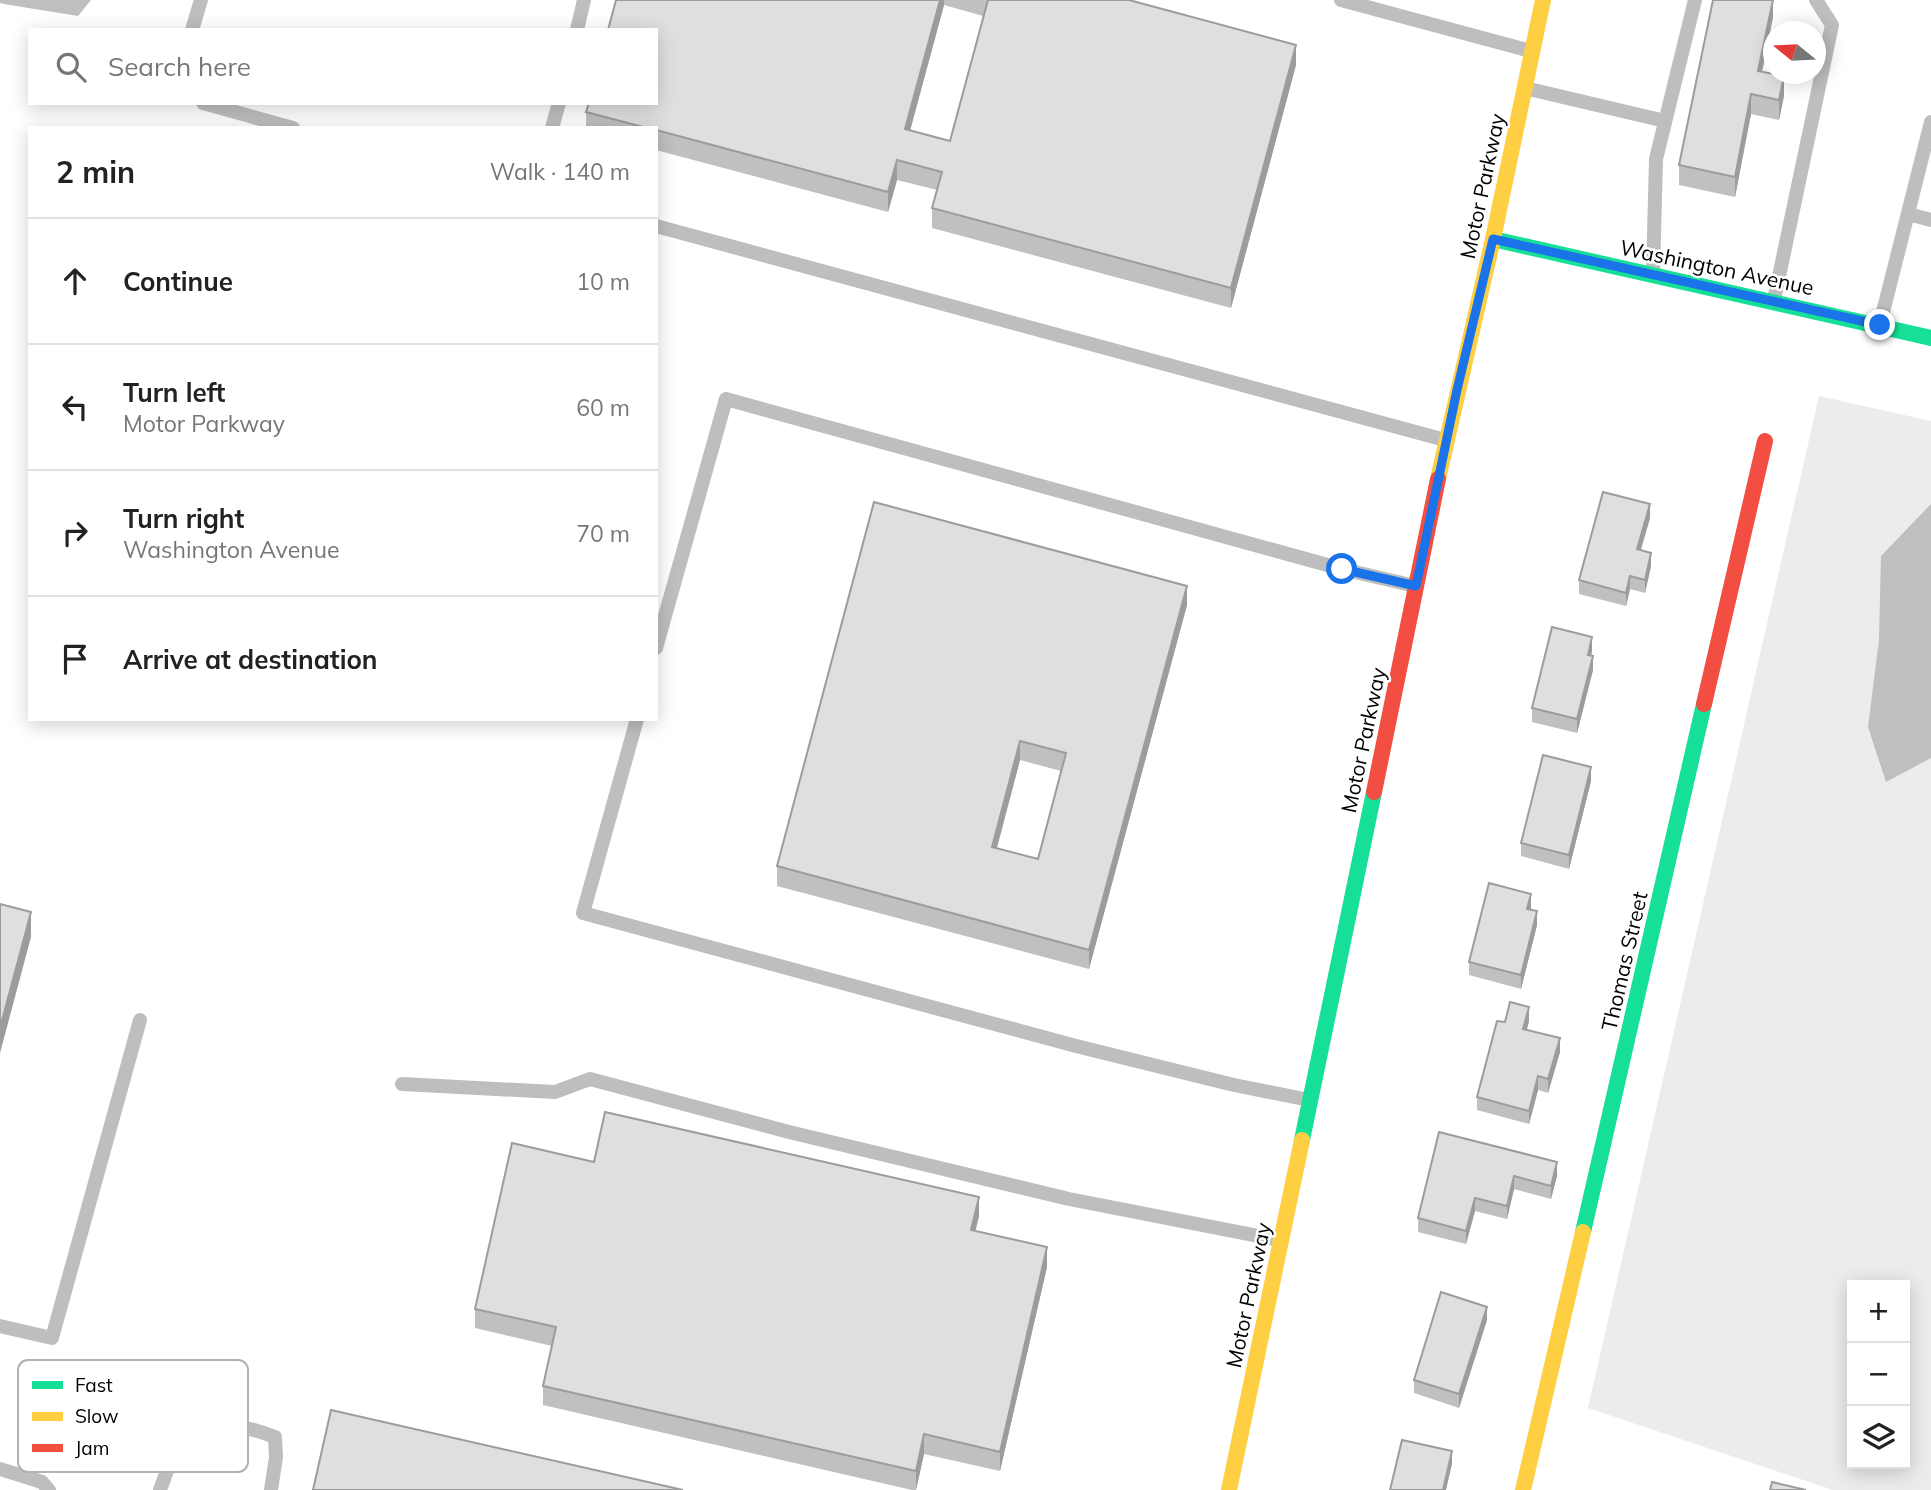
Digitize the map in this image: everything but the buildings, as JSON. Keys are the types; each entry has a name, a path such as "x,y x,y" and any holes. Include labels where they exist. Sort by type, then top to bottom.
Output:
{"main road":[{"name":"Motor Parkway","path":"1229,1490 1446,441 1493,239 1543,0"},
{"name":"Washington Avenue","path":"1493,239 1931,338"},
{"name":"Thomas Street","path":"1523,1490 1765,441"}],"lane":[{"path":"193,28 201,0"},
{"path":"577,28 584,0"},
{"path":"1341,0 1531,51"},
{"path":"1653,275 1656,159 1695,0"},
{"path":"1774,301 1832,25 1816,0"},
{"path":"1524,88 1665,121"},
{"path":"210,105 286,126"},
{"path":"553,126 558,105"},
{"path":"1880,325 1931,121"},
{"path":"1908,214 1931,220"},
{"path":"658,227 1446,441"},
{"path":"658,641 726,399 1342,569 1416,586"},
{"path":"635,721 583,913 1076,1046 1234,1085 1310,1100"},
{"path":"0,1326 52,1338 140,1020"},
{"path":"402,1084 555,1092 590,1079 789,1132 1069,1199 1281,1241"},
{"path":"248,1426 275,1437 276,1457 271,1490"},
{"path":"0,1469 42,1482 49,1490"},
{"path":"160,1490 167,1472"}],"shaded area":[{"path":"0,0 91,0 78,16 4,4 0,3"},
{"path":"1819,396 1931,421 1931,1490 1833,1490 1588,1408"},
{"path":"1931,504 1931,758 1886,782 1868,727 1879,640 1881,556"}],"traffic: fast":[{"path":"1493,239 1931,338"},
{"path":"1583,1232 1704,704"},
{"path":"1302,1140 1374,792"}],"traffic: slow":[{"path":"1438,479 1493,239 1543,0"},
{"path":"1229,1490 1302,1140"},
{"path":"1523,1490 1583,1232"}],"traffic: jam":[{"path":"1704,704 1765,441"},
{"path":"1374,792 1438,479"}],"route":[{"path":"1342,569 1416,586 1457,390 1493,239 1880,325"}]}
